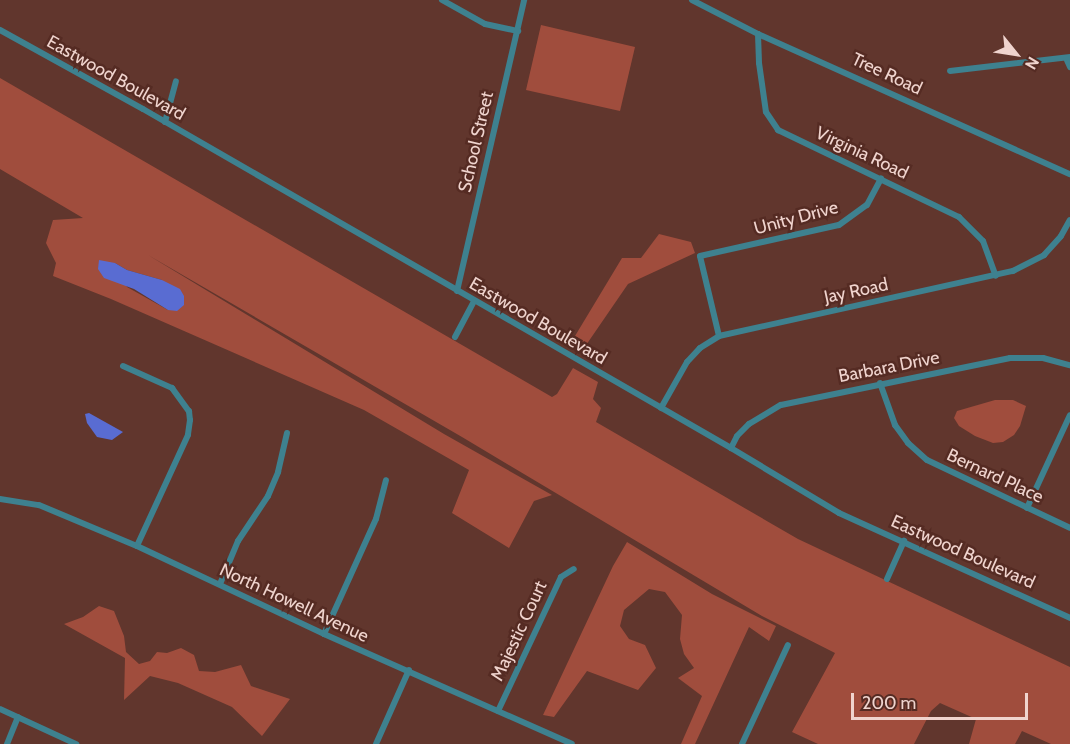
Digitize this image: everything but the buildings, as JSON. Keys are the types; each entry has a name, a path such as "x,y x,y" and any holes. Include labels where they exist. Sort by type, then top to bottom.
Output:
{"street":[{"path":"442,0 484,24 518,31"},
{"name":"School Street","path":"457,291 524,0"},
{"name":"Tree Road","path":"692,0 758,34 1070,174"},
{"name":"Eastwood Boulevard","path":"0,30 165,122 731,448 839,513 1069,615"},
{"name":"Virginia Road","path":"758,34 759,63 766,112 778,129 950,212 967,223 982,241 996,276"},
{"path":"950,71 1068,57 1070,67"},
{"path":"165,122 176,81"},
{"name":"Unity Drive","path":"719,336 700,256 839,225 867,205 881,179"},
{"name":"Jay Road","path":"661,408 687,363 700,348 719,336 1013,272 1044,255 1057,241 1070,220"},
{"path":"454,337 474,302"},
{"name":"Barbara Drive","path":"731,448 749,423 774,408 880,383 1010,358 1043,358 1070,364"},
{"path":"123,366 171,388 189,411 190,420 188,435 137,546"},
{"name":"Bernard Place","path":"880,383 895,425 908,443 927,460 1070,528"},
{"path":"1027,507 1070,415"},
{"path":"220,584 238,541 268,496 278,472 288,433"},
{"path":"324,634 376,519 386,480"},
{"name":"North Howell Avenue","path":"0,498 39,505 137,546 324,634 572,744"},
{"path":"887,579 904,541"},
{"name":"Majestic Court","path":"498,711 561,577 574,569"},
{"path":"742,744 788,645"},
{"path":"376,744 409,670"},
{"path":"0,709 76,744"},
{"path":"7,744 18,717"}],"shaded area":[{"path":"541,25 635,47 620,111 526,90"},
{"path":"0,78 552,397 557,394 573,368 598,382 593,399 601,408 596,422 798,539 1070,667 1070,744 1051,744 1022,731 1015,744 969,744 976,719 940,703 931,711 914,744 818,744 792,732 835,653 762,616 462,437 148,255 444,434 552,495 534,501 509,548 452,513 469,470 364,410 111,299 53,276 56,263 46,243 53,220 83,218 0,169","holes":["115,263 127,270 162,280 168,310 127,287"]},
{"path":"659,234 691,242 695,253 628,284 582,351 575,336 622,258 641,258"},
{"path":"995,400 1013,400 1026,406 1020,426 1014,435 1003,442 993,443 975,436 959,426 954,418 957,411"},
{"path":"627,542 712,594 776,626 769,641 749,627 695,744 681,744 702,696 678,678 694,668 684,654 680,639 682,615 665,592 649,589 624,610 620,626 629,639 645,645 656,668 638,690 587,671 554,717 543,715 613,566"},
{"path":"99,606 114,611 124,636 126,652 139,664 150,661 157,652 167,653 181,648 194,655 199,671 215,672 241,665 251,686 290,699 262,736 232,707 178,683 150,676 124,700 125,658 64,624 83,617"}],"water":[{"path":"99,260 115,263 127,270 162,280 180,289 184,296 184,305 177,311 168,310 134,289 104,278 98,269"},
{"path":"89,413 123,432 112,440 97,437 87,423 85,414"}]}
